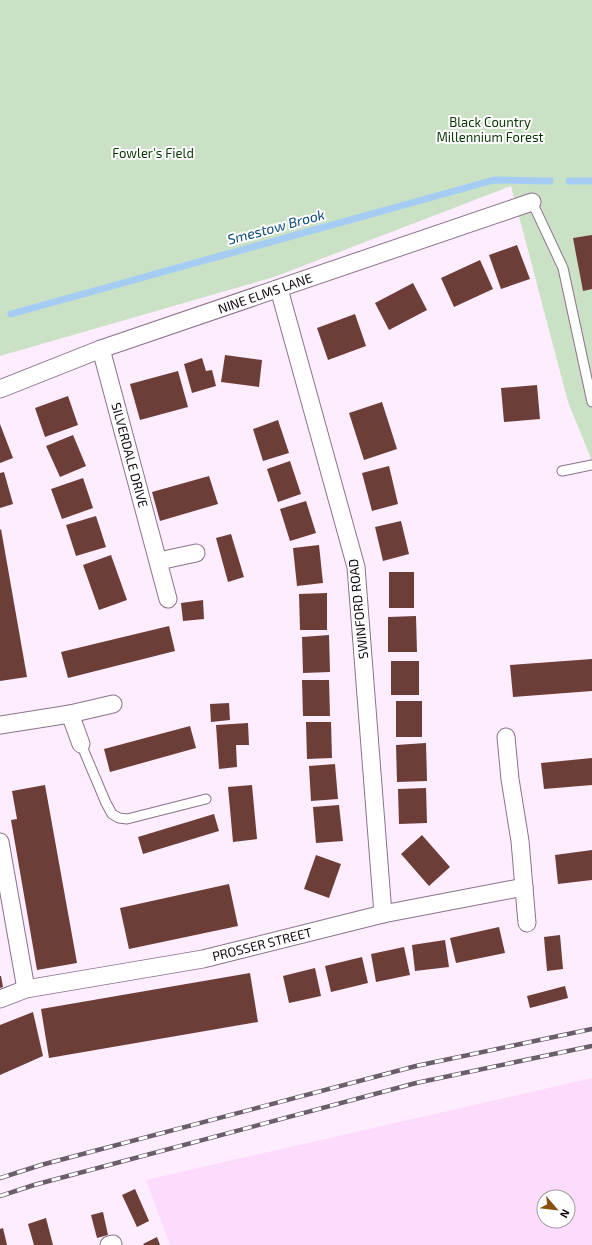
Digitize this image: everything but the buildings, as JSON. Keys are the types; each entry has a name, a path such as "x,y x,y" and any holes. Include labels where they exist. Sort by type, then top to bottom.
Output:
{"street":[{"name":"NINE ELMS LANE","path":"0,389 101,349 532,202"},
{"name":"SWINFORD ROAD","path":"279,289 356,567 383,914"},
{"name":"SILVERDALE DRIVE","path":"101,349 168,599"},
{"path":"159,561 196,553"},
{"path":"0,725 70,714 113,704"},
{"path":"70,714 81,744"},
{"path":"506,737 510,779 520,841 527,923"},
{"path":"0,842 26,989"},
{"name":"PROSSER STREET","path":"0,999 26,989 203,959 383,914 524,887"},
{"path":"109,1245 113,1245"}],"lane":[{"path":"532,202 563,268 592,402"},
{"path":"562,471 592,466"},
{"path":"81,744 106,803 112,814 119,818 127,819 206,799"}],"shaded area":[{"path":"592,1078 592,1245 170,1245 146,1180"}],"green space":[{"name":"Fowler's Field","path":"0,0 592,0 592,466 590,456 568,402 511,186 274,277 0,356"}],"waterway":[{"name":"Smestow Brook","path":"11,314 494,180 550,181"},
{"name":"Smestow Brook","path":"569,181 592,181"}],"railway":[{"path":"0,1178 41,1165 416,1066 592,1029"},
{"path":"0,1196 34,1185 416,1083 592,1046"}],"park label":[{"name":"Black Country Millennium Forest","path":"490,130"}]}
